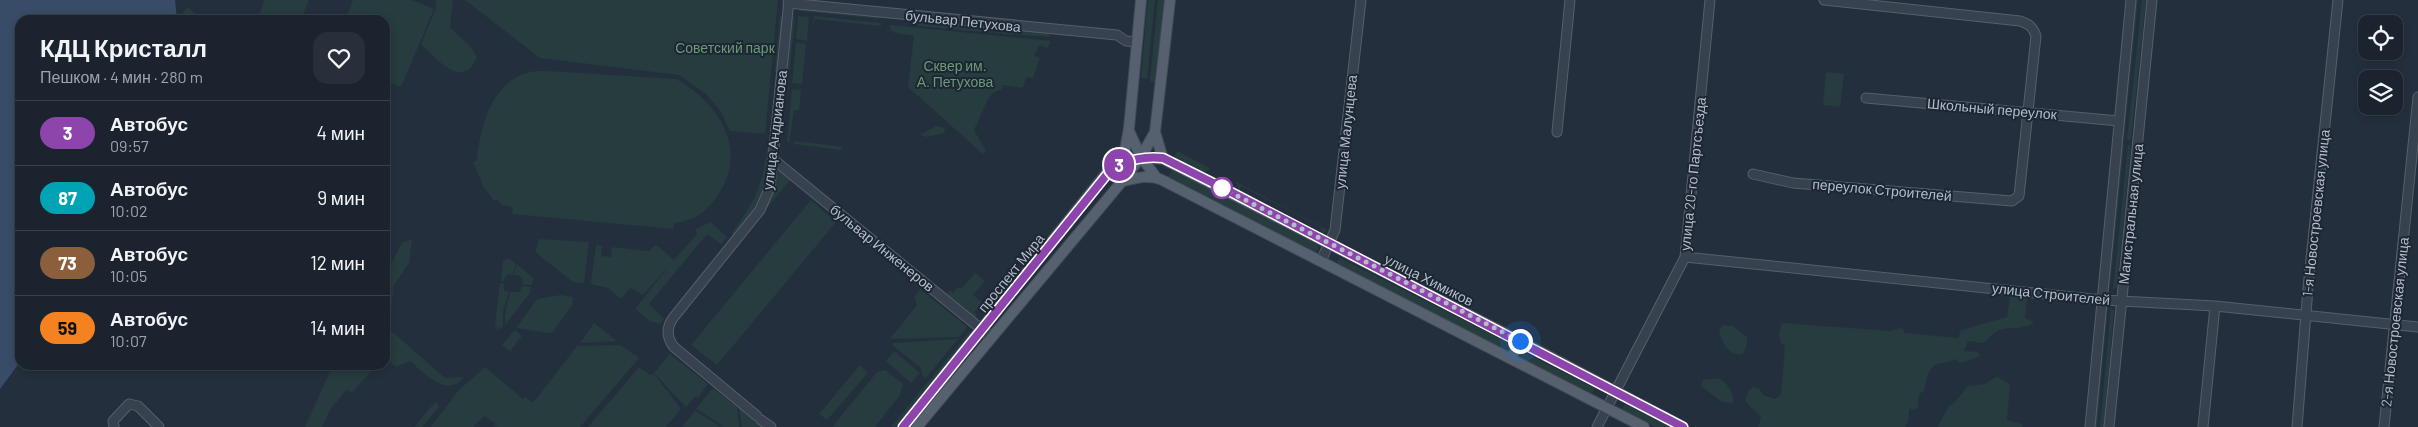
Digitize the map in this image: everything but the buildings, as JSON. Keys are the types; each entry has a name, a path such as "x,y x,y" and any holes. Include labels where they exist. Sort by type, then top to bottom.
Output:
{"main road":[{"name":"проспект Мира","path":"903,427 983,330 1125,150 1129,130 1141,0"},
{"name":"проспект Мира","path":"918,427 1141,157 1155,132 1170,0"},
{"name":"проспект Мира","path":"1129,130 1141,157 1156,177"},
{"path":"1155,132 1163,158"},
{"name":"улица Химиков","path":"1113,167 1141,157 1163,158 1683,427"},
{"path":"1123,181 1138,177 1156,177 1644,427"},
{"path":"1511,358 1520,341"}],"street":[{"name":"улица Малунцева","path":"1321,261 1335,230 1361,0"},
{"path":"1558,132 1570,0"},
{"name":"улица 20-го Партсъезда","path":"1596,427 1685,257 1710,0"},
{"path":"1824,0 2028,24 2036,36 2028,112"},
{"name":"Магистральная улица","path":"2090,427 2131,0"},
{"name":"Магистральная улица","path":"2109,427 2152,0"},
{"name":"1-я Новостроевская улица","path":"2297,427 2306,315 2338,0"},
{"name":"бульвар Петухова","path":"788,2 1117,35 1126,41 1137,42"},
{"name":"улица Андрианова","path":"771,427 674,347 669,340 668,330 673,318 760,210 770,187 788,2"},
{"name":"2-я Новостроевская улица","path":"2384,427 2418,97"},
{"name":"Школьный переулок","path":"1866,98 2119,121"},
{"name":"переулок Строителей","path":"1753,174 1793,183 2012,201 2019,196 2028,112"},
{"name":"бульвар Инженеров","path":"774,160 991,337"},
{"name":"улица Строителей","path":"1685,257 2102,300 2215,306 2418,327"},
{"path":"2203,427 2215,306"},
{"path":"114,427 113,421 129,404 138,406 159,427"}],"green space":[{"path":"264,0 309,0 303,15 260,15"},
{"path":"353,0 412,0 434,9 401,87 390,82 390,15 347,15"},
{"path":"434,0 452,0 450,27 468,44 477,57 471,67 464,72 449,69 421,44 436,8 436,1"},
{"name":"Советский парк","path":"465,0 778,0 765,134 730,131 721,112 706,94 679,75 540,58"},
{"path":"1148,0 1155,0 1147,79 1141,78"},
{"path":"1158,0 1165,0 1157,84 1150,81"},
{"path":"2135,0 2138,0 2124,139 2122,139"},
{"path":"2142,0 2146,0 2131,140 2127,140"},
{"path":"187,7 197,15 181,15"},
{"path":"800,8 876,16 880,19 799,11"},
{"path":"780,16 783,17 777,72 775,72"},
{"path":"798,16 809,17 807,41 796,39"},
{"path":"814,16 881,23 881,26 815,19 812,28"},
{"path":"791,17 795,17 789,76 786,71"},
{"path":"915,20 994,27 993,33 918,26"},
{"name":"Сквер им. А. Петухова","path":"890,25 1051,41 1047,48 1039,45 1034,56 1040,58 1033,78 1026,77 1023,88 1002,85 1002,89 993,93 988,99 974,130 986,151 983,154 908,87 914,36 895,33 890,29"},
{"path":"996,28 1048,33 1050,36 995,33"},
{"path":"796,43 806,44 802,84 792,83"},
{"path":"546,71 676,79 692,89 706,101 717,115 726,131 730,147 730,164 725,182 715,199 697,216 686,221 674,223 673,229 512,214 513,207 502,205 497,199 494,201 483,186 473,162 477,160 481,134 490,108 504,86 515,78 529,72"},
{"path":"1826,72 1844,74 1840,107 1823,105"},
{"path":"792,89 801,90 799,110 794,110 789,143 787,141"},
{"path":"936,126 945,128 944,133 927,137 920,135"},
{"path":"794,141 844,147 839,150 794,144"},
{"path":"768,144 771,145 762,199 734,236 732,233 757,192"},
{"path":"2121,144 2124,144 2110,288 2108,286"},
{"path":"2128,145 2131,145 2117,287 2113,289"},
{"path":"1177,151 1210,168 1204,174 1174,157"},
{"path":"1172,170 1318,245 1318,251 1313,252 1168,177"},
{"path":"779,171 790,180 766,209 776,173"},
{"path":"1236,182 1328,230 1322,234 1321,227 1241,186 1239,191"},
{"path":"811,200 836,222 717,365 691,345"},
{"path":"710,222 727,237 721,244 707,234 649,304 664,319 660,324 650,321 635,309 669,266 643,295 630,288 621,299 608,288 591,284 596,245 602,246 601,256 611,257 612,247 649,251 654,246 658,246 674,260 697,234 695,230"},
{"path":"412,239 409,263 394,285 390,320 390,266 402,243"},
{"path":"539,239 589,242 584,283 573,282 535,252"},
{"path":"509,258 516,264 513,275 508,274 504,278 505,281 501,281 503,261"},
{"path":"1340,258 1511,344 1511,350 1507,351 1338,265 1337,261"},
{"path":"517,264 533,278 532,285 522,284 523,280 520,276 514,275"},
{"path":"975,273 985,281 973,295 982,303 974,312 977,315 975,318 947,294 950,290 953,293 958,287 961,289"},
{"path":"500,283 504,284 504,290 509,292 503,311 503,326 498,330 495,325"},
{"path":"522,286 531,287 530,293 505,325 505,314 510,292 520,292"},
{"path":"920,289 967,327 959,337 890,339 917,305 914,297"},
{"path":"1998,293 2022,294 2027,298 2025,318 2034,322 2022,327 1999,330 1983,343 1968,341 1964,351 1977,352 1981,356 1960,363 1956,359 1932,367 1928,374 1924,391 1919,394 1918,407 1913,410 1909,408 1909,419 1905,427 1758,427 1761,417 1745,401 1748,391 1753,387 1759,388 1763,395 1775,399 1781,395 1785,347 1779,336 1782,323 1890,331 1902,328 1905,333 1958,338 1961,330 2007,317 2010,297"},
{"path":"560,295 573,297 572,305 553,332 516,328 537,299"},
{"path":"2108,306 2097,427 2095,427 2106,307"},
{"path":"2111,307 2114,311 2104,427 2100,427"},
{"path":"594,323 617,341 580,343"},
{"path":"1723,325 1733,326 1747,337 1747,345 1743,354 1730,351 1724,344 1719,331"},
{"path":"390,330 445,378 464,377 457,383 443,385 429,377 410,361 396,367 390,362"},
{"path":"515,330 522,336 510,351 502,345"},
{"path":"970,331 972,334 896,427 891,427"},
{"path":"958,339 926,378 922,375 921,368 892,345 893,343"},
{"path":"620,345 639,358 580,427 497,427 494,425 495,423 484,416 473,427 431,427 458,391 485,367 523,399 525,397 533,403 577,346"},
{"path":"894,351 920,373 911,383 886,361"},
{"path":"1520,352 1595,388 1592,394 1519,357"},
{"path":"670,354 708,384 698,398 696,396 686,407 654,373"},
{"path":"860,365 868,373 827,420 819,414"},
{"path":"639,367 650,375 654,374 681,409 666,427 588,427"},
{"path":"331,370 373,370 352,392 346,390 330,410 322,427 305,427"},
{"path":"885,370 903,384 900,395 875,427 832,427 877,372"},
{"path":"1997,377 2010,384 2007,420 2022,424 2023,427 1938,427 1948,407 1955,402 1968,386 1984,384"},
{"path":"1719,378 1730,389 1733,403 1722,402 1701,386 1703,380"},
{"path":"714,389 737,407 739,427 725,427 696,409 711,390"},
{"path":"436,401 439,407 422,427 414,427"},
{"path":"1625,403 1670,427 1654,427 1622,410"},
{"path":"739,408 761,427 742,427"},
{"path":"695,411 722,427 682,427"}],"water":[{"path":"0,0 175,0 176,15 15,15 15,369 0,389"}],"bus line":[{"name":"3","path":"903,427 1113,167 1141,157 1152,157 1163,158 1227,190 1683,427"}],"route":[{"path":"1222,188 1520,341"}]}
